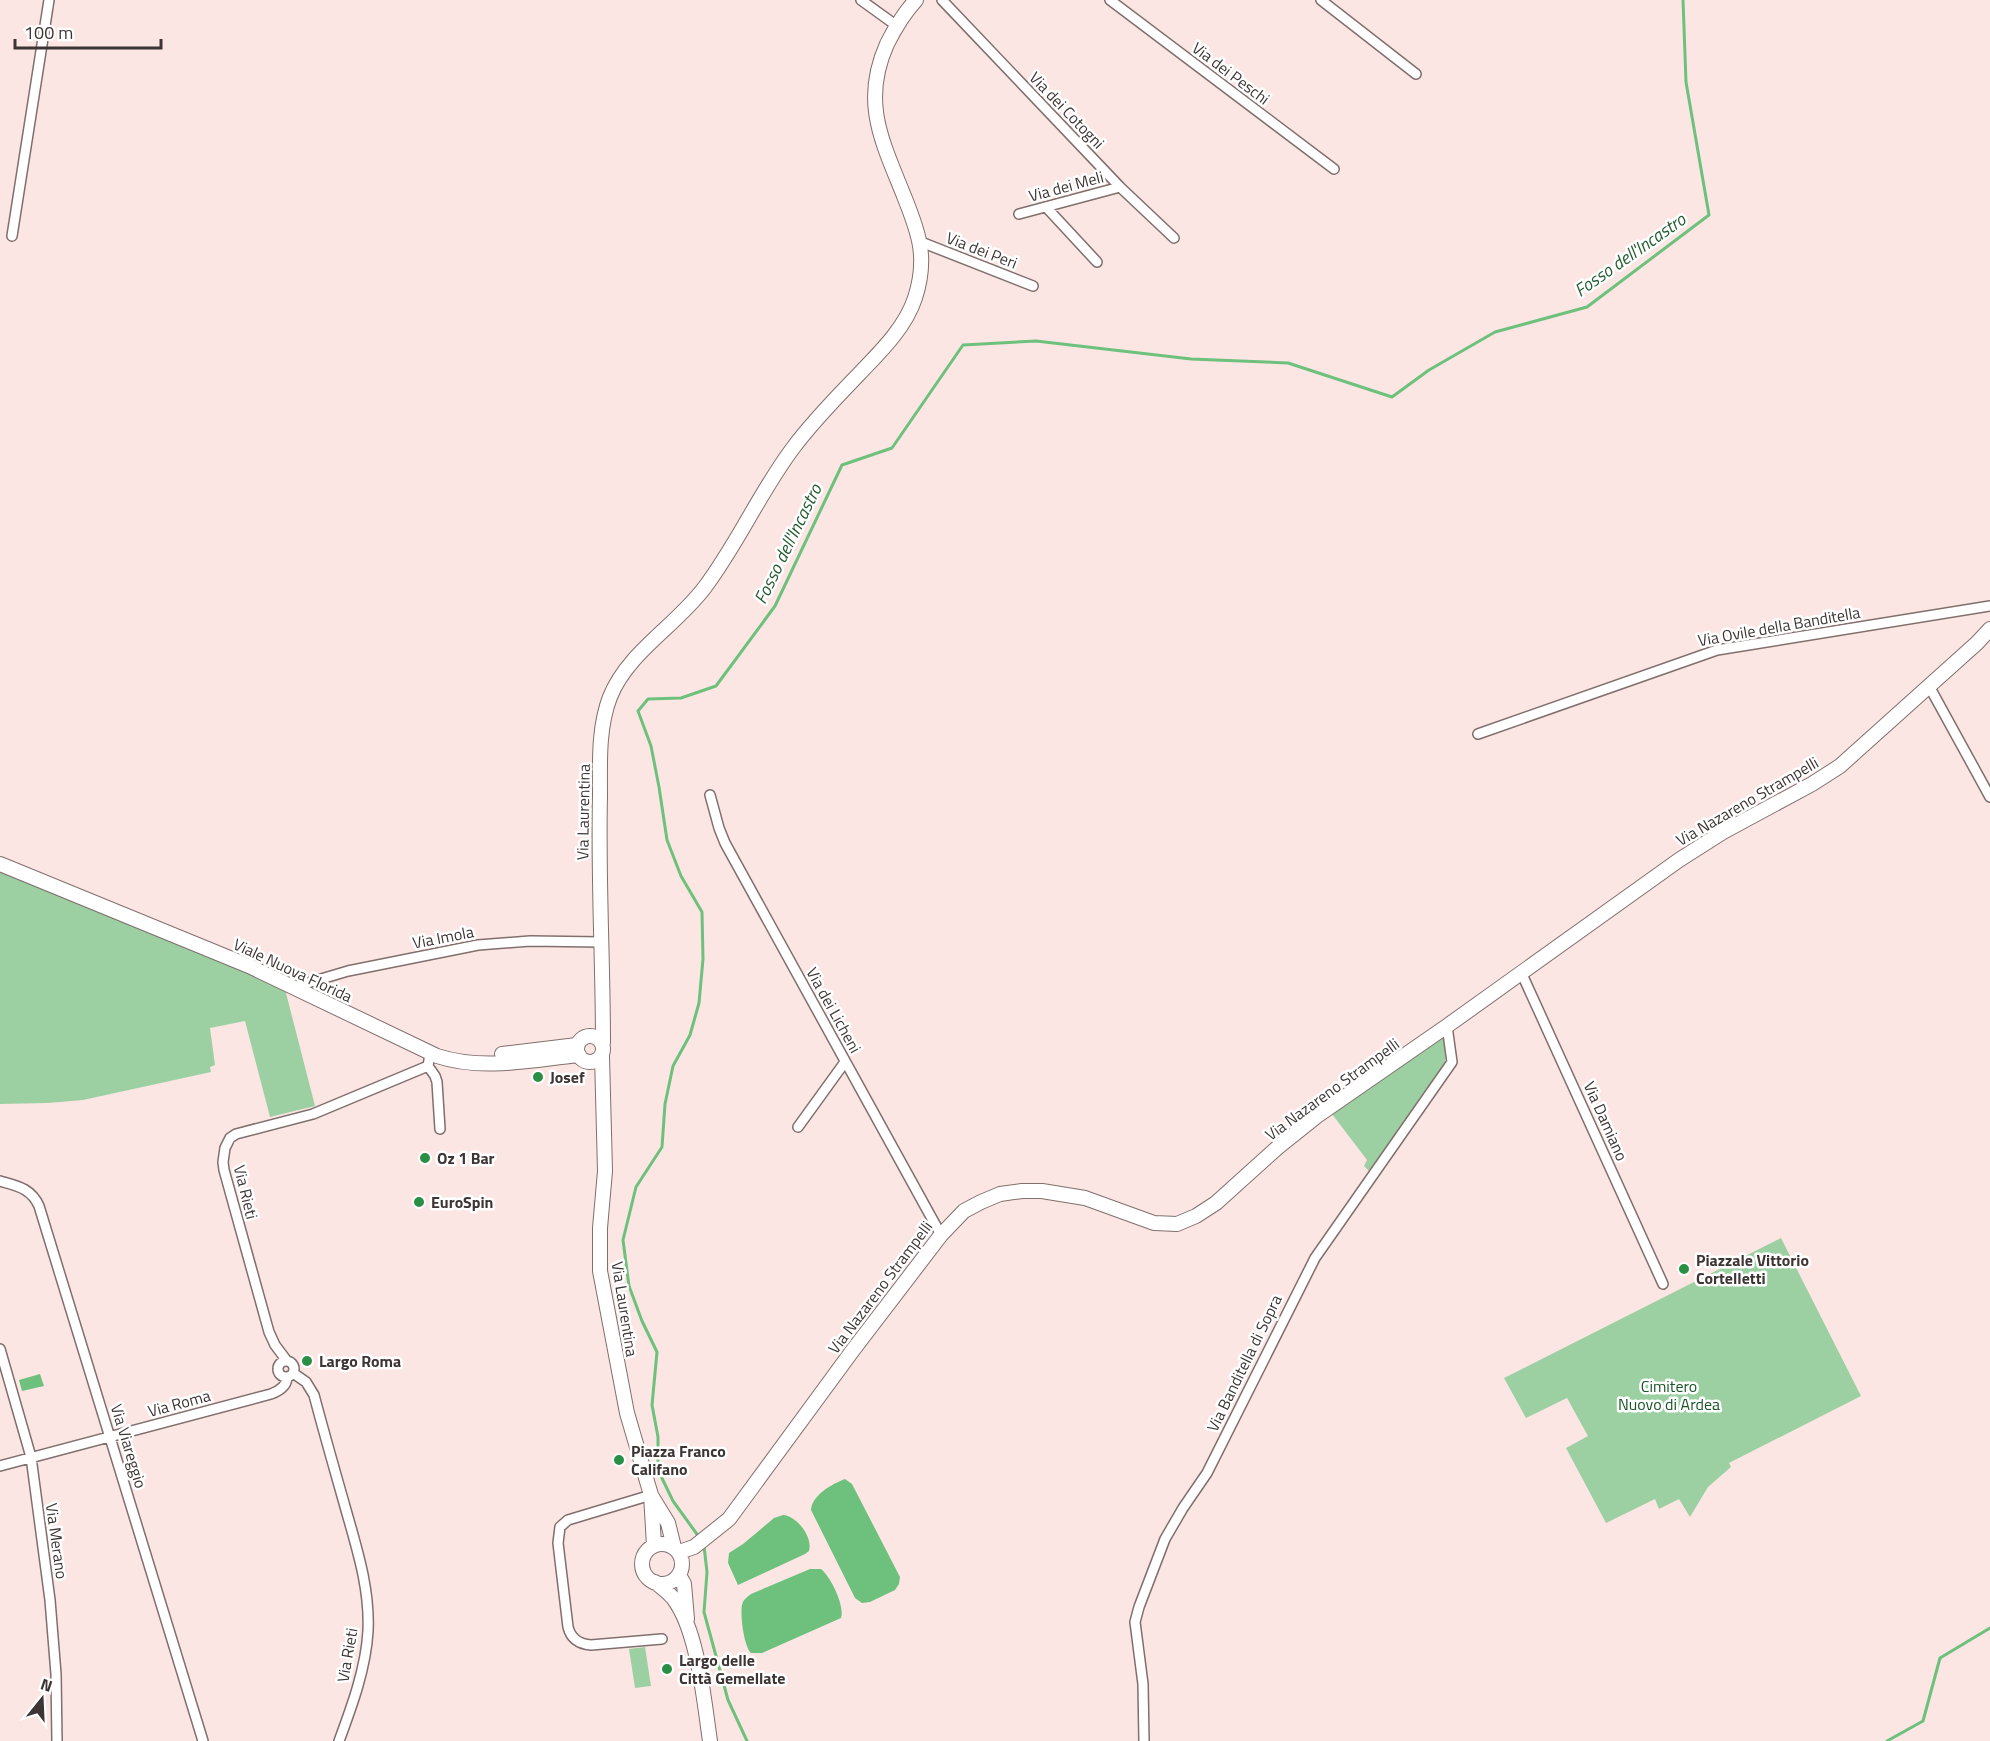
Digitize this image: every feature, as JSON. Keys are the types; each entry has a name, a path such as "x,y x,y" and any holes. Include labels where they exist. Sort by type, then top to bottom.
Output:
{"street":[{"path":"12,236 49,0"},
{"path":"861,0 897,26"},
{"path":"916,0 897,26 882,56 874,92 875,110 888,156 921,242"},
{"name":"Via dei Cotogni","path":"942,0 1120,187 1174,238"},
{"name":"Via dei Peschi","path":"1110,0 1334,169"},
{"path":"1321,0 1416,74"},
{"name":"Via dei Meli","path":"1019,214 1120,187"},
{"path":"1046,207 1096,262"},
{"name":"Via dei Peri","path":"921,242 1033,286"},
{"name":"Via Laurentina","path":"654,1545 651,1495 627,1413 600,1271 600,1228 605,1171 599,840 602,739 608,702 626,669 699,595 796,444 819,416 875,358 900,327 912,306 917,290 922,262 921,242"},
{"name":"Via Ovile della Banditella","path":"1478,734 1717,650 1990,606"},
{"name":"Via Nazareno Strampelli","path":"676,1550 694,1547 729,1519 853,1350 955,1219 974,1206 999,1194 1022,1191 1052,1192 1085,1198 1154,1223 1171,1224 1186,1221 1216,1203 1308,1123 1695,849 1834,770 1990,629"},
{"path":"1929,686 1990,797"},
{"name":"Via dei Licheni","path":"710,795 725,843 941,1235"},
{"name":"Viale Nuova Florida","path":"0,856 218,944 299,985 429,1060 483,1064 581,1049"},
{"name":"Viale Nuova Florida","path":"0,864 299,985 425,1042 454,1052 489,1055 581,1049"},
{"name":"Via Imola","path":"299,985 359,969 478,945 530,941 601,942"},
{"name":"Via Laurentina","path":"601,961 597,974 594,1018 581,1049 602,1089"},
{"name":"Via Damiano","path":"1521,972 1663,1284"},
{"name":"Via Banditella di Sopra","path":"1144,1741 1143,1684 1135,1622 1163,1545 1179,1514 1207,1473 1315,1258 1452,1062 1447,1026"},
{"path":"592,1035 600,1040 602,1050 596,1061 581,1049 592,1035"},
{"path":"429,1060 436,1079 440,1128"},
{"name":"Via Rieti","path":"339,1741 357,1688 368,1632 367,1595 362,1564 314,1395 306,1382 290,1375 280,1374 279,1369 282,1362 287,1361 269,1332 223,1167 223,1153 233,1136 239,1133 313,1114 429,1060"},
{"path":"798,1127 845,1062"},
{"name":"Via Viareggio","path":"0,1181 25,1189 37,1202 203,1741"},
{"name":"Via Merano","path":"0,1349 31,1457 50,1600 56,1682 57,1741"},
{"name":"Via Roma","path":"0,1466 271,1394 283,1386 290,1375"},
{"path":"651,1495 568,1520 560,1527 558,1543 569,1630 572,1637 579,1642 591,1645 663,1639"},
{"name":"Via Laurentina","path":"651,1495 668,1524 676,1550"},
{"path":"655,1582 669,1583 679,1575 682,1564 676,1550 661,1544 654,1545 644,1554 642,1561 645,1574 671,1596 687,1628 698,1671 710,1741"},
{"path":"679,1575 684,1584 687,1628"}],"green space":[{"path":"0,868 285,989 315,1106 270,1117 245,1021 210,1028 215,1065 210,1067 211,1072 83,1100 0,1104"},
{"path":"1443,1038 1447,1052 1444,1065 1369,1171 1364,1166 1367,1160 1332,1114"},
{"name":"Cimitero Nuovo di Ardea","path":"1781,1238 1861,1396 1729,1463 1731,1467 1708,1487 1690,1517 1679,1499 1659,1509 1655,1499 1606,1523 1566,1448 1588,1436 1567,1398 1526,1418 1504,1378"},
{"path":"645,1647 651,1686 635,1688 629,1649"}],"shaded area":[{"path":"40,1374 44,1386 22,1391 19,1380"},
{"path":"845,1479 852,1484 900,1577 895,1590 870,1602 862,1603 855,1598 811,1510 819,1495"},
{"path":"783,1515 794,1519 803,1528 809,1540 809,1551 738,1585 728,1563 729,1553 774,1518"},
{"path":"810,1569 821,1569 829,1578 839,1599 841,1618 762,1653 751,1653 746,1644 742,1623 744,1600 751,1594"}],"waterway":[{"name":"Fosso dell'Incastro","path":"699,1537 673,1501 658,1470 658,1437 652,1405 657,1352 629,1286 623,1240 636,1187 662,1147 665,1104 673,1066 690,1035 699,1003 703,959 702,912 681,876 667,840 651,746 638,711 648,699 681,698 716,686 775,606 842,465 892,448 963,345 1036,341 1191,359 1288,363 1392,397 1429,370 1495,332 1587,307 1709,215 1686,82 1683,0"},
{"name":"Fosso dell'Incastro","path":"704,1546 707,1572 704,1612 728,1700 747,1741"},
{"path":"1887,1741 1923,1721 1940,1658 1990,1628"}],"place":[{"name":"Josef","path":"538,1077"},
{"name":"Oz 1 Bar","path":"425,1158"},
{"name":"EuroSpin","path":"419,1202"},
{"name":"Piazzale Vittorio Cortelletti","path":"1684,1269"},
{"name":"Largo Roma","path":"307,1361"},
{"name":"Piazza Franco Califano","path":"619,1460"},
{"name":"Largo delle Città Gemellate","path":"667,1669"}]}
